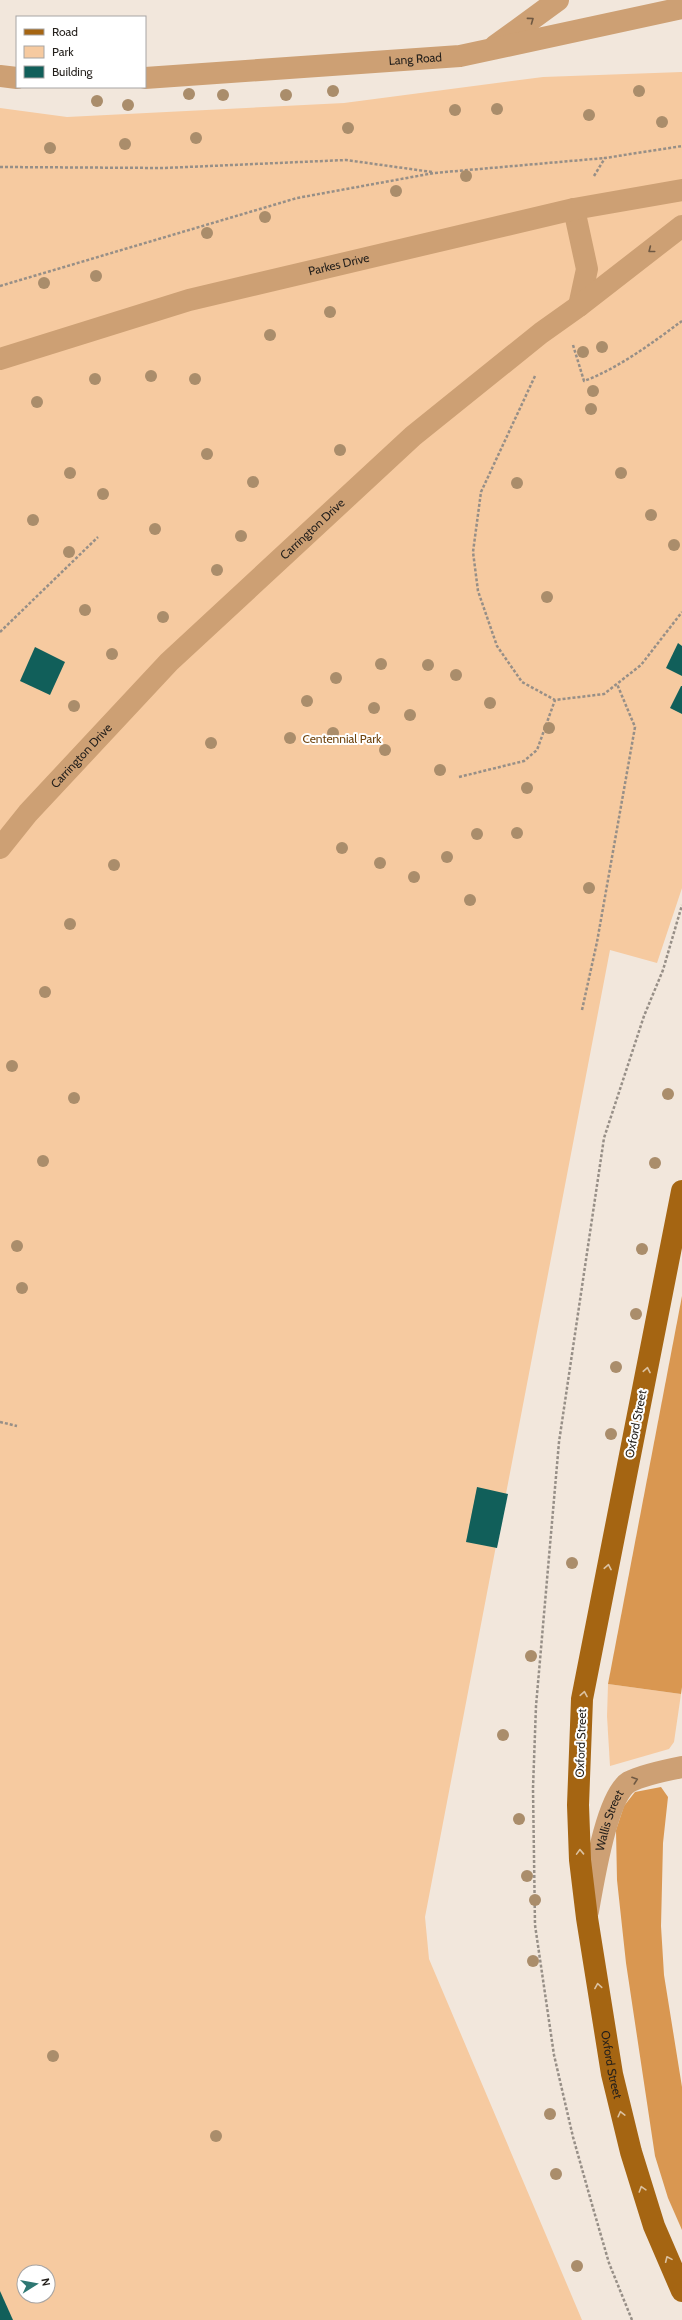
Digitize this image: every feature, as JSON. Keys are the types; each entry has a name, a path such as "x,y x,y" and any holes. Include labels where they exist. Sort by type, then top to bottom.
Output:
{"main road":[{"name":"Oxford Street","path":"682,1191 582,1699 578,1805 580,1860 587,1918 612,2074 631,2152 654,2226 682,2291"}],"street":[{"path":"488,52 558,0"},
{"name":"Lang Road","path":"146,78 460,56 488,52 682,8"},
{"path":"0,76 16,78"},
{"name":"Parkes Drive","path":"0,360 189,300 574,209 682,190"},
{"path":"574,209 587,270 579,306"},
{"name":"Carrington Drive","path":"0,848 28,813 169,662 413,436 541,333 579,306 682,226"},
{"name":"Wallis Street","path":"587,1918 596,1866 609,1816 619,1792 629,1782 682,1767"}],"path":[{"path":"0,286 297,198 434,173 605,158 682,146"},
{"path":"574,209 605,158"},
{"path":"0,167 164,168 346,160 434,173"},
{"path":"567,346 572,341 584,381 598,376 682,321"},
{"path":"540,371 535,376 481,492 473,552 478,591 498,646 522,682 555,700 604,694 641,665 682,612"},
{"path":"0,632 98,537"},
{"path":"582,1010 597,942 635,727 617,684"},
{"path":"459,778 524,761 537,750 555,700"},
{"path":"0,1422 17,1426"}],"green space":[{"name":"Centennial Park","path":"682,72 682,888 657,963 610,950 425,1917 429,1959 582,2320 0,2320 0,108 67,117 344,103 543,77"},
{"path":"608,1684 681,1694 674,1742 669,1749 610,1766 607,1716"}],"shaded area":[{"path":"682,1296 682,1687 681,1694 608,1684"},
{"path":"661,1787 668,1797 663,1843 661,1926 664,1975 682,2087 682,2230 668,2198 655,2156 626,1963 617,1880 616,1830 624,1806 635,1792"}],"building":[{"path":"678,643 682,646 682,676 666,668"},
{"path":"35,647 65,662 50,695 20,681"},
{"path":"682,686 682,714 670,708"},
{"path":"477,1487 508,1494 497,1548 466,1542"},
{"path":"0,2291 13,2320 0,2320"}]}
